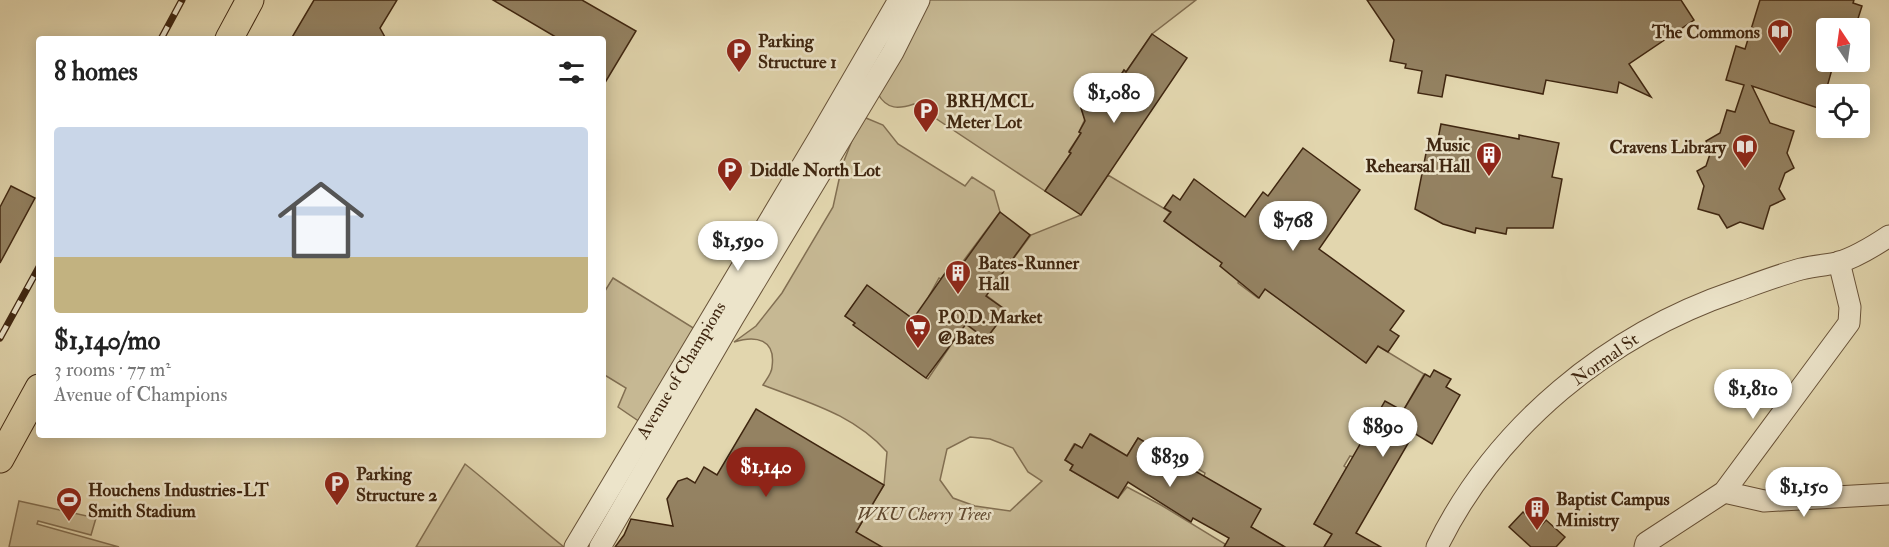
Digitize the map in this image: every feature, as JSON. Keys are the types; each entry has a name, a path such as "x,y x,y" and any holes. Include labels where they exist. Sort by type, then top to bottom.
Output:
{"main road":[{"path":"231,36 250,0"},
{"path":"0,459 36,393"}],"street":[{"name":"Avenue of Champions","path":"575,547 902,5"},
{"name":"Avenue of Champions","path":"600,547 729,324 893,52 902,5"},
{"name":"Normal St","path":"1437,547 1468,492 1492,458 1542,407 1601,360 1652,327 1703,303 1803,269 1839,262 1889,236"},
{"path":"1645,547 1646,543 1724,492 1849,323 1850,307 1839,262"},
{"path":"1724,492 1764,501 1889,494"}],"green space":[{"path":"921,0 1196,0 1152,34 1112,89 1109,87 1101,98 1094,96 1084,100 1081,108 1085,119 1079,132 1081,133 1069,151 1071,153 1045,191 914,104 903,107 889,106 878,94"},
{"name":"WKU Cherry Trees","path":"866,118 883,125 898,144 965,186 972,177 994,191 1000,212 955,272 948,270 941,279 939,278 929,296 934,301 919,323 867,286 845,316 928,379 965,324 986,339 1007,311 986,295 1031,235 1081,215 1108,175 1170,212 1164,221 1222,263 1239,280 1238,283 1258,298 1265,289 1366,363 1378,346 1424,374 1403,411 1353,457 1350,456 1344,466 1347,468 1314,524 1332,534 1324,547 1285,547 1251,527 1204,476 1205,473 1195,467 1193,470 1138,438 1127,456 1091,434 1082,448 1074,444 1065,460 1073,465 1070,470 1118,498 1127,487 1225,544 1224,547 864,547 856,532 884,485 887,452 860,428 845,419 763,385 772,367 771,350 768,345 757,339 734,342 756,326 782,293 833,207 842,166 860,120","holes":["970,437 990,439 1013,448 1028,472 1042,481 1010,511 975,506 953,498 940,480 947,449"]},
{"path":"613,278 695,329 640,422 618,407 626,388 606,376 606,289"},
{"path":"465,464 539,526 564,547 416,547"},
{"name":"Houchens Industries-LT Smith Stadium","path":"19,501 96,518 91,535 38,521 37,524 119,547 9,547"}],"building":[{"path":"314,0 397,0 380,28 384,36 293,36"},
{"path":"493,0 582,0 636,31 606,81 606,36 554,36"},
{"path":"1367,0 1681,0 1694,20 1629,64 1651,97 1619,82 1617,93 1546,80 1543,94 1446,75 1442,97 1418,93 1422,71 1405,68 1406,64 1390,61 1394,40"},
{"path":"1760,0 1854,0 1853,3 1862,6 1858,18 1816,18 1816,72 1831,72 1828,84 1816,84 1816,107 1752,86 1770,123 1794,131 1787,153 1794,168 1785,173 1779,189 1785,199 1770,206 1763,229 1740,222 1727,228 1719,215 1698,209 1704,186 1697,171 1706,166 1711,151 1706,141 1720,133 1727,110 1735,112 1744,85 1726,80 1736,46 1745,49"},
{"path":"1152,34 1187,58 1081,215 1045,191 1071,153 1069,152 1081,133 1079,132 1085,121 1081,108 1084,100 1094,96 1101,97 1109,87 1112,89"},
{"name":"Music Rehearsal Hall","path":"1441,124 1519,139 1519,135 1559,143 1552,177 1562,179 1553,228 1507,228 1506,234 1476,228 1475,233 1443,224 1415,209 1427,148 1436,149"},
{"path":"1303,148 1360,190 1319,249 1404,311 1390,330 1399,336 1388,352 1378,346 1366,363 1265,289 1259,298 1220,266 1222,263 1164,221 1171,212 1164,208 1173,195 1180,200 1194,179 1245,217 1263,192 1268,196"},
{"path":"11,186 35,198 0,263 0,207"},
{"name":"Bates-Runner Hall","path":"1000,212 1030,235 986,296 1007,311 986,339 966,324 926,378 853,325 855,323 845,316 867,285 913,319 948,269 956,273"},
{"path":"1434,370 1451,379 1446,387 1460,395 1432,444 1414,433 1356,533 1381,547 1324,547 1332,534 1314,524 1385,401 1403,411 1425,374 1430,377"},
{"path":"756,409 884,485 856,532 882,547 615,547 624,535 631,519 673,526 667,499 678,481 687,478 695,483 704,467 717,475"},
{"path":"1090,434 1127,456 1138,438 1261,509 1251,527 1285,547 1224,547 1229,538 1193,518 1191,522 1128,482 1118,498 1070,470 1073,465 1065,460 1075,444 1082,448"},
{"name":"Baptist Campus Ministry","path":"1523,512 1540,527 1546,520 1565,537 1556,547 1531,547 1509,527"}],"railway":[{"path":"163,36 182,0"},
{"path":"0,338 36,272"}],"place":[{"name":"The Commons","path":"1780,55"},
{"name":"Parking Structure 1","path":"739,74"},
{"name":"BRH/MCL Meter Lot","path":"926,134"},
{"name":"Cravens Library","path":"1745,170"},
{"name":"Music Rehearsal Hall","path":"1489,178"},
{"name":"Diddle North Lot","path":"730,193"},
{"name":"Bates-Runner Hall","path":"958,296"},
{"name":"P.O.D. Market @ Bates","path":"918,350"},
{"name":"Parking Structure 2","path":"337,507"},
{"name":"Houchens Industries-LT Smith Stadium","path":"69,523"},
{"name":"Baptist Campus Ministry","path":"1537,532"}]}
